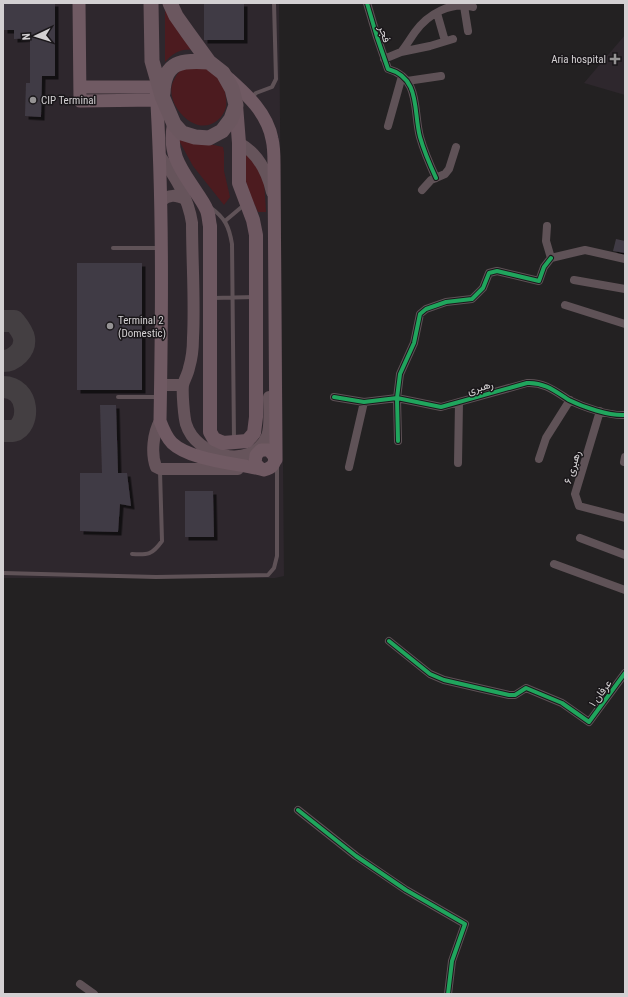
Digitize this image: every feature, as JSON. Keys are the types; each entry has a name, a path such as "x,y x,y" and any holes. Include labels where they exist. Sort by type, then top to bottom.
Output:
{"highway":[{"path":"151,3 152,61 158,90 174,124 182,133 195,137 208,138 222,131 231,119 236,106"},
{"path":"170,3 176,16 209,62 223,73 232,89 236,106 239,142 239,183 253,220 256,236 256,417 254,433 247,441 223,443 214,439 210,432 210,226 208,213 179,165 173,151 171,138 174,124"},
{"path":"158,90 169,70 178,63 192,60 209,62"}],"main road":[{"path":"79,3 80,101 158,90 161,202 160,421 164,432 172,443 195,456 264,470 272,467 276,460 275,203 272,138 266,120 251,98 223,73"},
{"path":"239,142 253,153 264,167 275,203"},
{"path":"160,156 177,180 183,192 192,223 193,337 192,358 183,385 186,424 192,437 200,446 208,451 220,455 244,455 263,443 268,434 269,180"},
{"path":"161,202 165,197 173,195 185,199"},
{"path":"161,391 183,385"},
{"path":"160,421 155,434 154,461 156,467 160,469 260,468"}],"street":[{"name":"فجر","path":"367,3 388,69 397,72 405,78"},
{"path":"401,52 424,22 450,6 468,6 468,31"},
{"path":"384,59 401,52 430,46 449,40 438,13"},
{"path":"405,78 441,76"},
{"path":"388,126 405,78"},
{"path":"405,78 414,99 420,136 427,160 436,178"},
{"path":"422,190 431,180 446,174 456,147"},
{"path":"547,226 546,241 551,258"},
{"path":"398,441 397,398 400,374 414,343 420,314 426,309 446,302 472,299 483,288 489,273 497,272 539,281 544,267 551,258 585,250 625,259"},
{"path":"574,280 625,289"},
{"path":"565,305 625,324"},
{"name":"رهبری","path":"334,397 364,402 397,398 441,407 527,383 536,382 549,386 570,400 588,408 625,415"},
{"path":"539,459 546,438 570,400"},
{"path":"349,467 364,402"},
{"path":"458,463 459,402"},
{"name":"رهبری ۶","path":"600,411 575,494 579,506 625,518"},
{"path":"580,538 625,555"},
{"path":"554,564 625,590"},
{"name":"عرفان ۱","path":"389,641 430,674 444,680 509,695 515,695 526,688 562,703 589,722 625,674"},
{"path":"298,810 356,856 406,890 465,924 452,961 448,994"},
{"path":"80,984 94,994"}],"lane":[{"path":"251,98 256,93 272,87 276,79 274,3"},
{"path":"202,201 226,221 232,244 234,443"},
{"path":"226,221 246,203"},
{"path":"113,248 161,248"},
{"path":"210,298 255,297"},
{"path":"118,397 161,391"},
{"path":"3,573 156,577 268,574 274,568 277,556 276,460"},
{"path":"132,554 147,555 156,550 162,541 160,469"}],"shaded area":[{"path":"3,3 279,3 284,576 275,578 3,578"},
{"path":"165,9 197,50 187,49 179,51 165,62"},
{"name":"Aria hospital","path":"625,35 625,95 584,83"},
{"path":"185,67 199,67 210,70 222,83 226,95 226,107 221,117 213,124 202,126 191,122 181,114 174,103 171,90 172,84 177,75"},
{"path":"177,137 223,147 224,171 230,197 224,205 193,166"},
{"path":"245,153 250,157 264,179 266,212 258,212 247,188 245,175"}],"building":[{"path":"4,3 55,3 55,76 42,76 41,117 25,116 26,83 30,83 30,38 14,39 14,30 4,30"},
{"path":"204,3 244,3 244,40 204,40"},
{"path":"616,239 625,241 625,253 613,251"},
{"name":"Terminal 2 (Domestic)","path":"77,263 142,263 142,390 77,390"},
{"path":"100,405 116,405 118,473 127,473 131,506 120,504 118,532 80,531 80,473 102,473"},
{"path":"185,491 213,491 214,537 185,537"}],"taxiway":[{"path":"3,321 14,321 24,338 21,351 15,357 7,361 3,361"},
{"path":"3,387 12,389 18,393 23,400 25,407 25,415 19,428 13,431 3,431"}],"cycle path":[{"path":"367,3 388,69 399,73 411,88 416,106 420,137 436,178"},
{"path":"398,441 397,398 400,374 414,343 420,314 426,309 446,302 472,299 483,288 489,273 497,271 539,281 544,267 551,258"},
{"path":"334,397 364,402 397,398 441,407 527,383 533,383 549,388 569,400 589,408 604,413 625,415"},
{"path":"389,641 430,674 444,680 509,695 515,695 526,688 562,703 589,722 625,673"},
{"path":"298,810 356,856 406,890 465,924 452,961 448,994"}],"place":[{"name":"Aria hospital","path":"615,59"},
{"name":"CIP Terminal","path":"33,100"},
{"name":"Terminal 2 (Domestic)","path":"110,326"}]}
